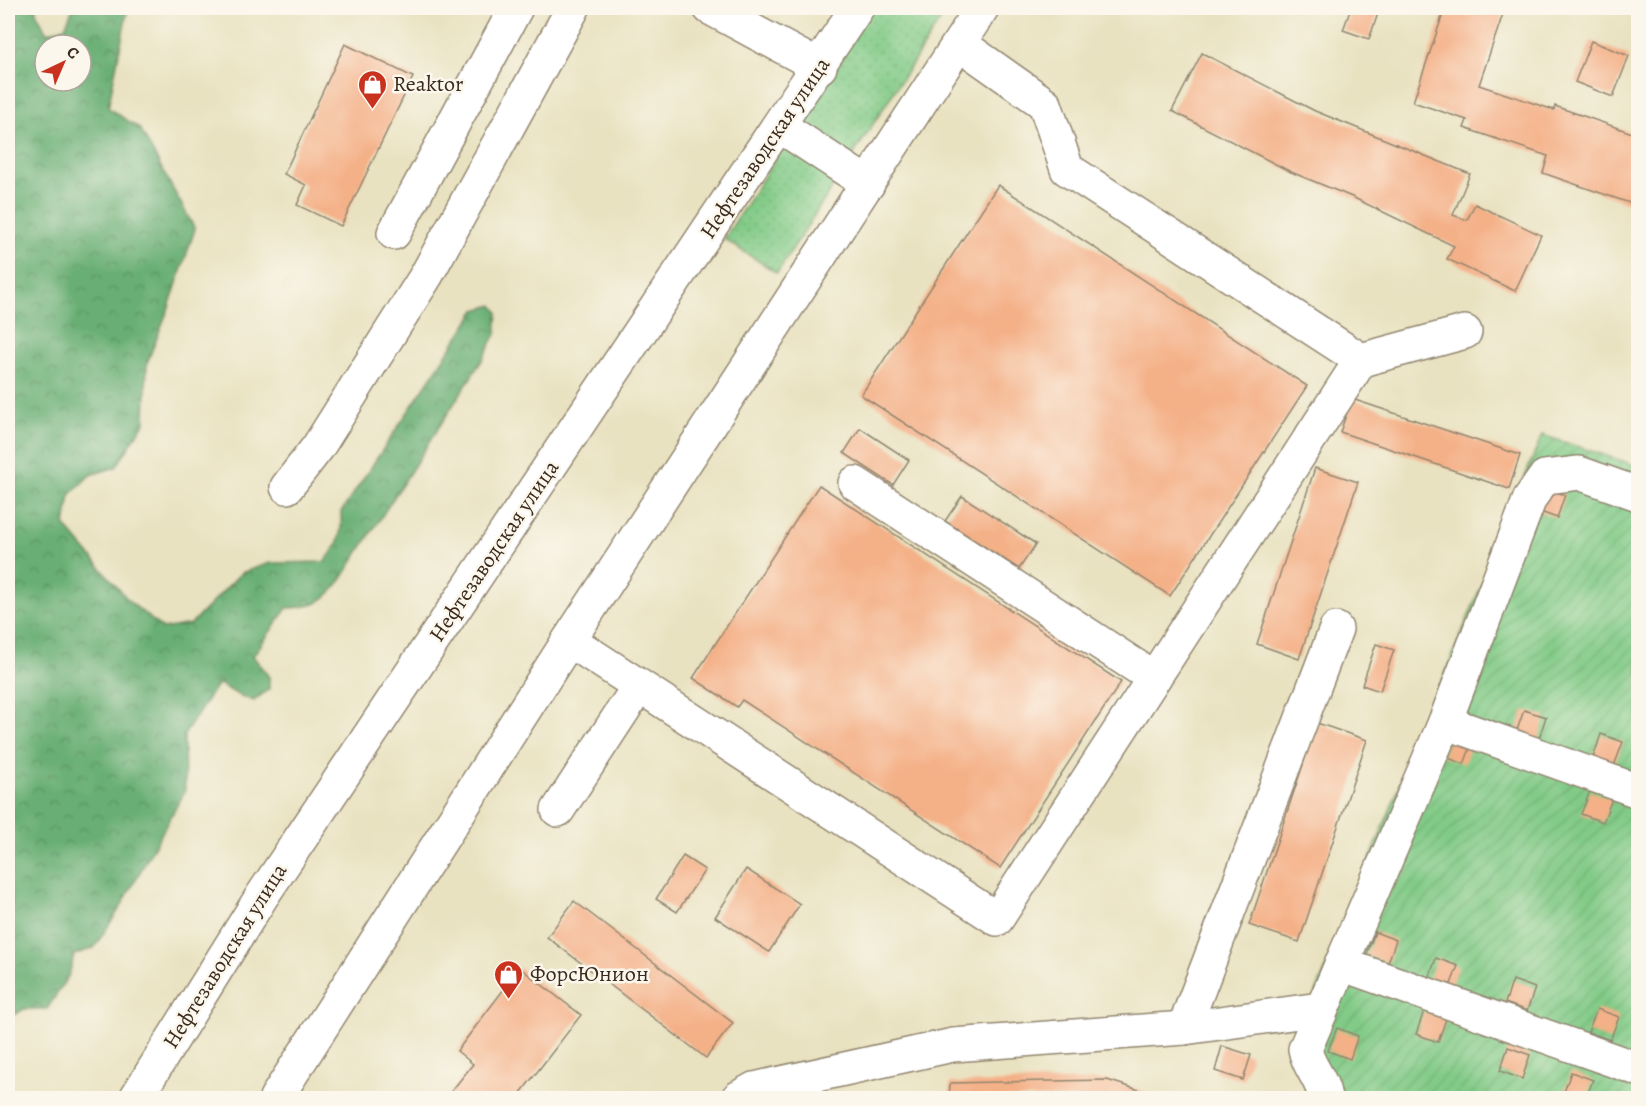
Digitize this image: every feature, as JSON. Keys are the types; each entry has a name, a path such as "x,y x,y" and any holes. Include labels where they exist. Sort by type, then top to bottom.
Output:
{"main road":[{"path":"394,233 516,8"},
{"path":"287,487 318,447 426,276 573,8"},
{"path":"710,8 820,67"},
{"name":"Нефтезаводская улица","path":"136,1098 262,896 820,67 857,8"},
{"path":"276,1098 569,640 982,8"},
{"path":"960,44 1045,104 1067,169 1361,360"},
{"path":"780,126 868,184"},
{"path":"569,640 997,919 1361,360 1465,332"},
{"path":"1325,1098 1319,1079 1307,1063 1305,1049 1320,1009 1445,722 1530,498 1545,477 1579,472 1638,494"},
{"path":"855,483 1154,678"},
{"path":"1184,1028 1336,629"},
{"path":"558,810 639,686"},
{"path":"1445,722 1638,791"},
{"path":"1341,964 1638,1069"},
{"path":"738,1098 754,1089 953,1045 1184,1028 1320,1009"}],"green space":[{"path":"8,8 36,8 47,33 65,27 73,8 128,8 108,108 140,129 195,229 169,307 147,363 145,422 116,467 90,475 70,495 65,526 129,601 163,629 191,624 241,573 270,563 324,562 334,550 339,539 341,512 476,310 493,305 498,312 496,334 482,360 337,586 315,604 287,608 253,656 269,677 269,689 254,701 218,683 184,735 185,791 120,908 94,948 74,955 69,975 47,1009 24,1009 8,1018 8,921 13,913 8,886"},
{"path":"872,8 948,8 777,273 724,239"},
{"path":"1542,435 1638,466 1638,1098 1309,1098 1295,1045"}],"building":[{"path":"1351,8 1380,8 1369,39 1343,30"},
{"path":"1445,8 1505,8 1479,85 1554,110 1555,106 1638,135 1638,206 1543,173 1548,156 1464,128 1467,120 1413,102"},
{"path":"1591,41 1629,56 1613,97 1575,82"},
{"path":"345,44 413,77 341,226 297,205 306,185 284,174"},
{"path":"1202,53 1315,111 1470,174 1453,215 1467,220 1475,204 1541,235 1515,291 1447,259 1454,246 1352,197 1291,172 1172,111"},
{"path":"998,185 1307,386 1170,596 861,395"},
{"path":"1352,399 1520,455 1509,489 1340,432"},
{"path":"860,428 909,460 893,485 844,453"},
{"path":"1315,468 1358,482 1299,659 1257,644"},
{"path":"819,485 1121,682 1000,868 742,700 737,707 693,678"},
{"path":"1543,487 1565,495 1557,518 1535,510"},
{"path":"962,496 1036,544 1019,569 945,521"},
{"path":"1376,644 1394,650 1380,691 1362,685"},
{"path":"1524,710 1546,717 1538,741 1516,733"},
{"path":"1317,723 1367,740 1299,942 1249,925"},
{"path":"1451,733 1473,741 1464,764 1443,756"},
{"path":"1601,734 1623,742 1614,766 1593,758"},
{"path":"1590,791 1612,799 1603,822 1581,814"},
{"path":"683,856 705,870 677,912 656,899"},
{"path":"746,869 800,904 769,952 715,917"},
{"path":"574,901 733,1023 706,1058 547,937"},
{"path":"1375,932 1396,940 1388,963 1366,956"},
{"path":"1436,958 1458,966 1449,989 1428,982"},
{"path":"520,968 581,1015 517,1098 446,1098 473,1064 457,1051"},
{"path":"1513,980 1535,988 1527,1011 1505,1003"},
{"path":"1597,1009 1619,1017 1610,1040 1588,1032"},
{"path":"1424,1011 1446,1019 1438,1042 1416,1034"},
{"path":"1337,1028 1358,1036 1350,1059 1328,1051"},
{"path":"1222,1046 1251,1055 1243,1080 1215,1071"},
{"path":"1508,1047 1530,1055 1522,1079 1500,1071"},
{"path":"1571,1072 1593,1080 1586,1098 1563,1095"},
{"path":"1107,1080 1165,1098 949,1098 950,1083"}],"place":[{"name":"Reaktor","path":"372,110"},
{"name":"ФорсЮнион","path":"509,1000"}]}
